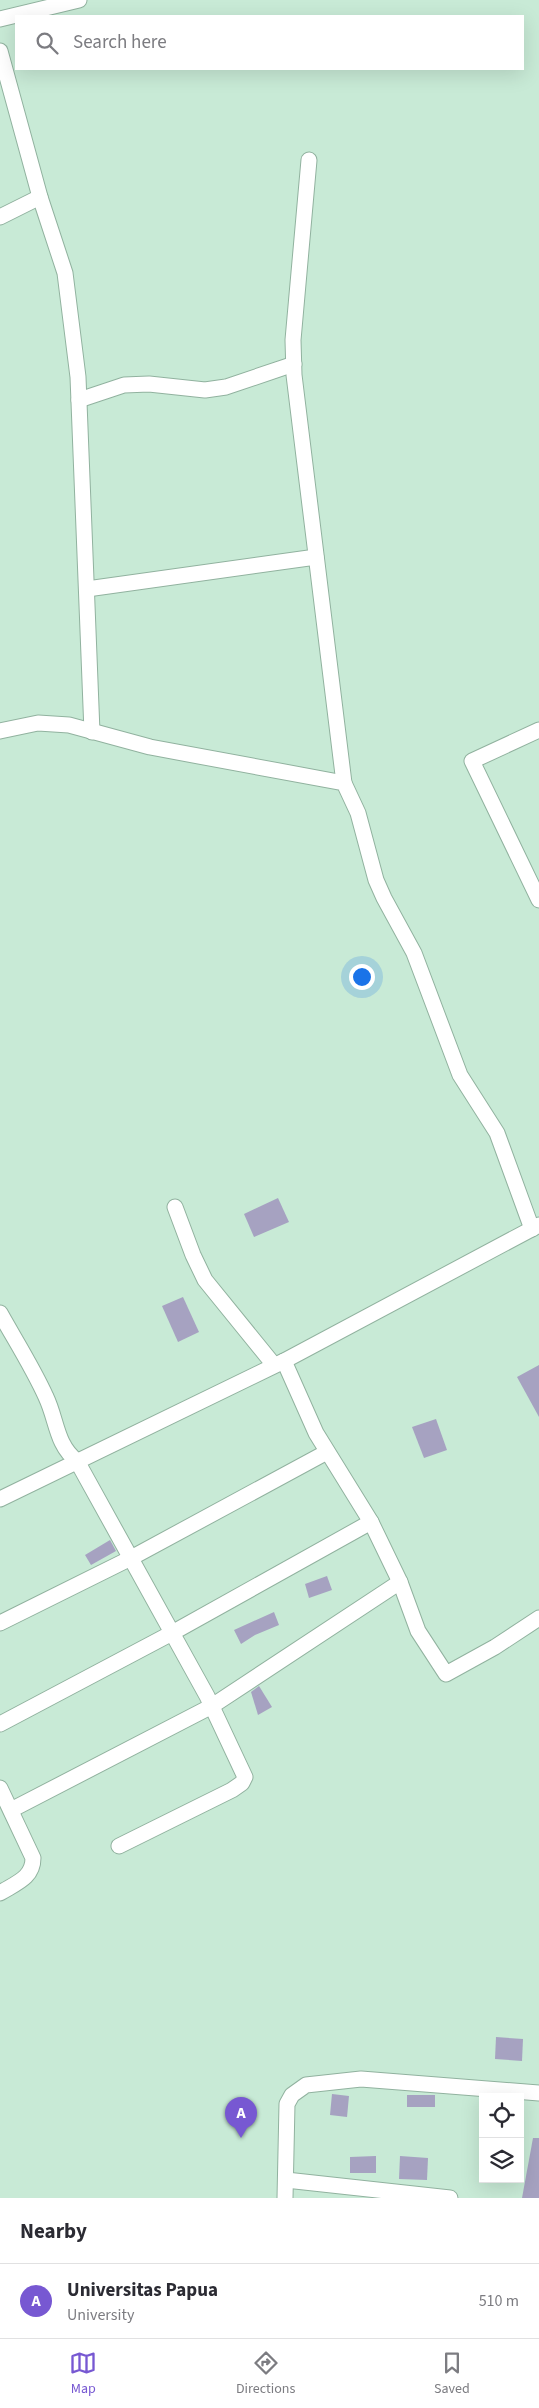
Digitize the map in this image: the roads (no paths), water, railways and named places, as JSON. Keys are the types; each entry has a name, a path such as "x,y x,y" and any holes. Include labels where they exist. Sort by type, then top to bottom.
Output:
{"street":[{"path":"17,15 79,0"},
{"path":"0,19 15,15"},
{"path":"0,51 40,197 65,273 79,400 92,732"},
{"path":"0,1498 279,1363 536,1227 497,1133 460,1075 414,953 380,889 358,813 344,783 294,364 293,340 309,160"},
{"path":"0,217 40,197"},
{"path":"79,400 124,385 149,384 206,390 226,387 294,364"},
{"path":"87,589 316,557"},
{"path":"0,731 38,723 69,726 150,747 344,783"},
{"path":"539,730 472,761 539,900"},
{"path":"175,1207 193,1255 206,1280 279,1363 327,1452 371,1522 400,1582 418,1631 446,1674 495,1647 539,1618"},
{"path":"1,1316 45,1395 62,1445 67,1453 77,1461 172,1632 212,1706 243,1769 245,1777 242,1783 232,1790 119,1846"},
{"path":"0,1623 131,1558 327,1452"},
{"path":"0,1724 371,1522"},
{"path":"11,1810 212,1706 400,1582"},
{"path":"0,1788 33,1858 33,1867 28,1876 0,1893"},
{"path":"285,2198 287,2104 292,2095 306,2085 361,2079 539,2093"},
{"path":"286,2180 450,2198"}],"place":[{"name":"Universitas Papua","path":"241,2138"}]}
